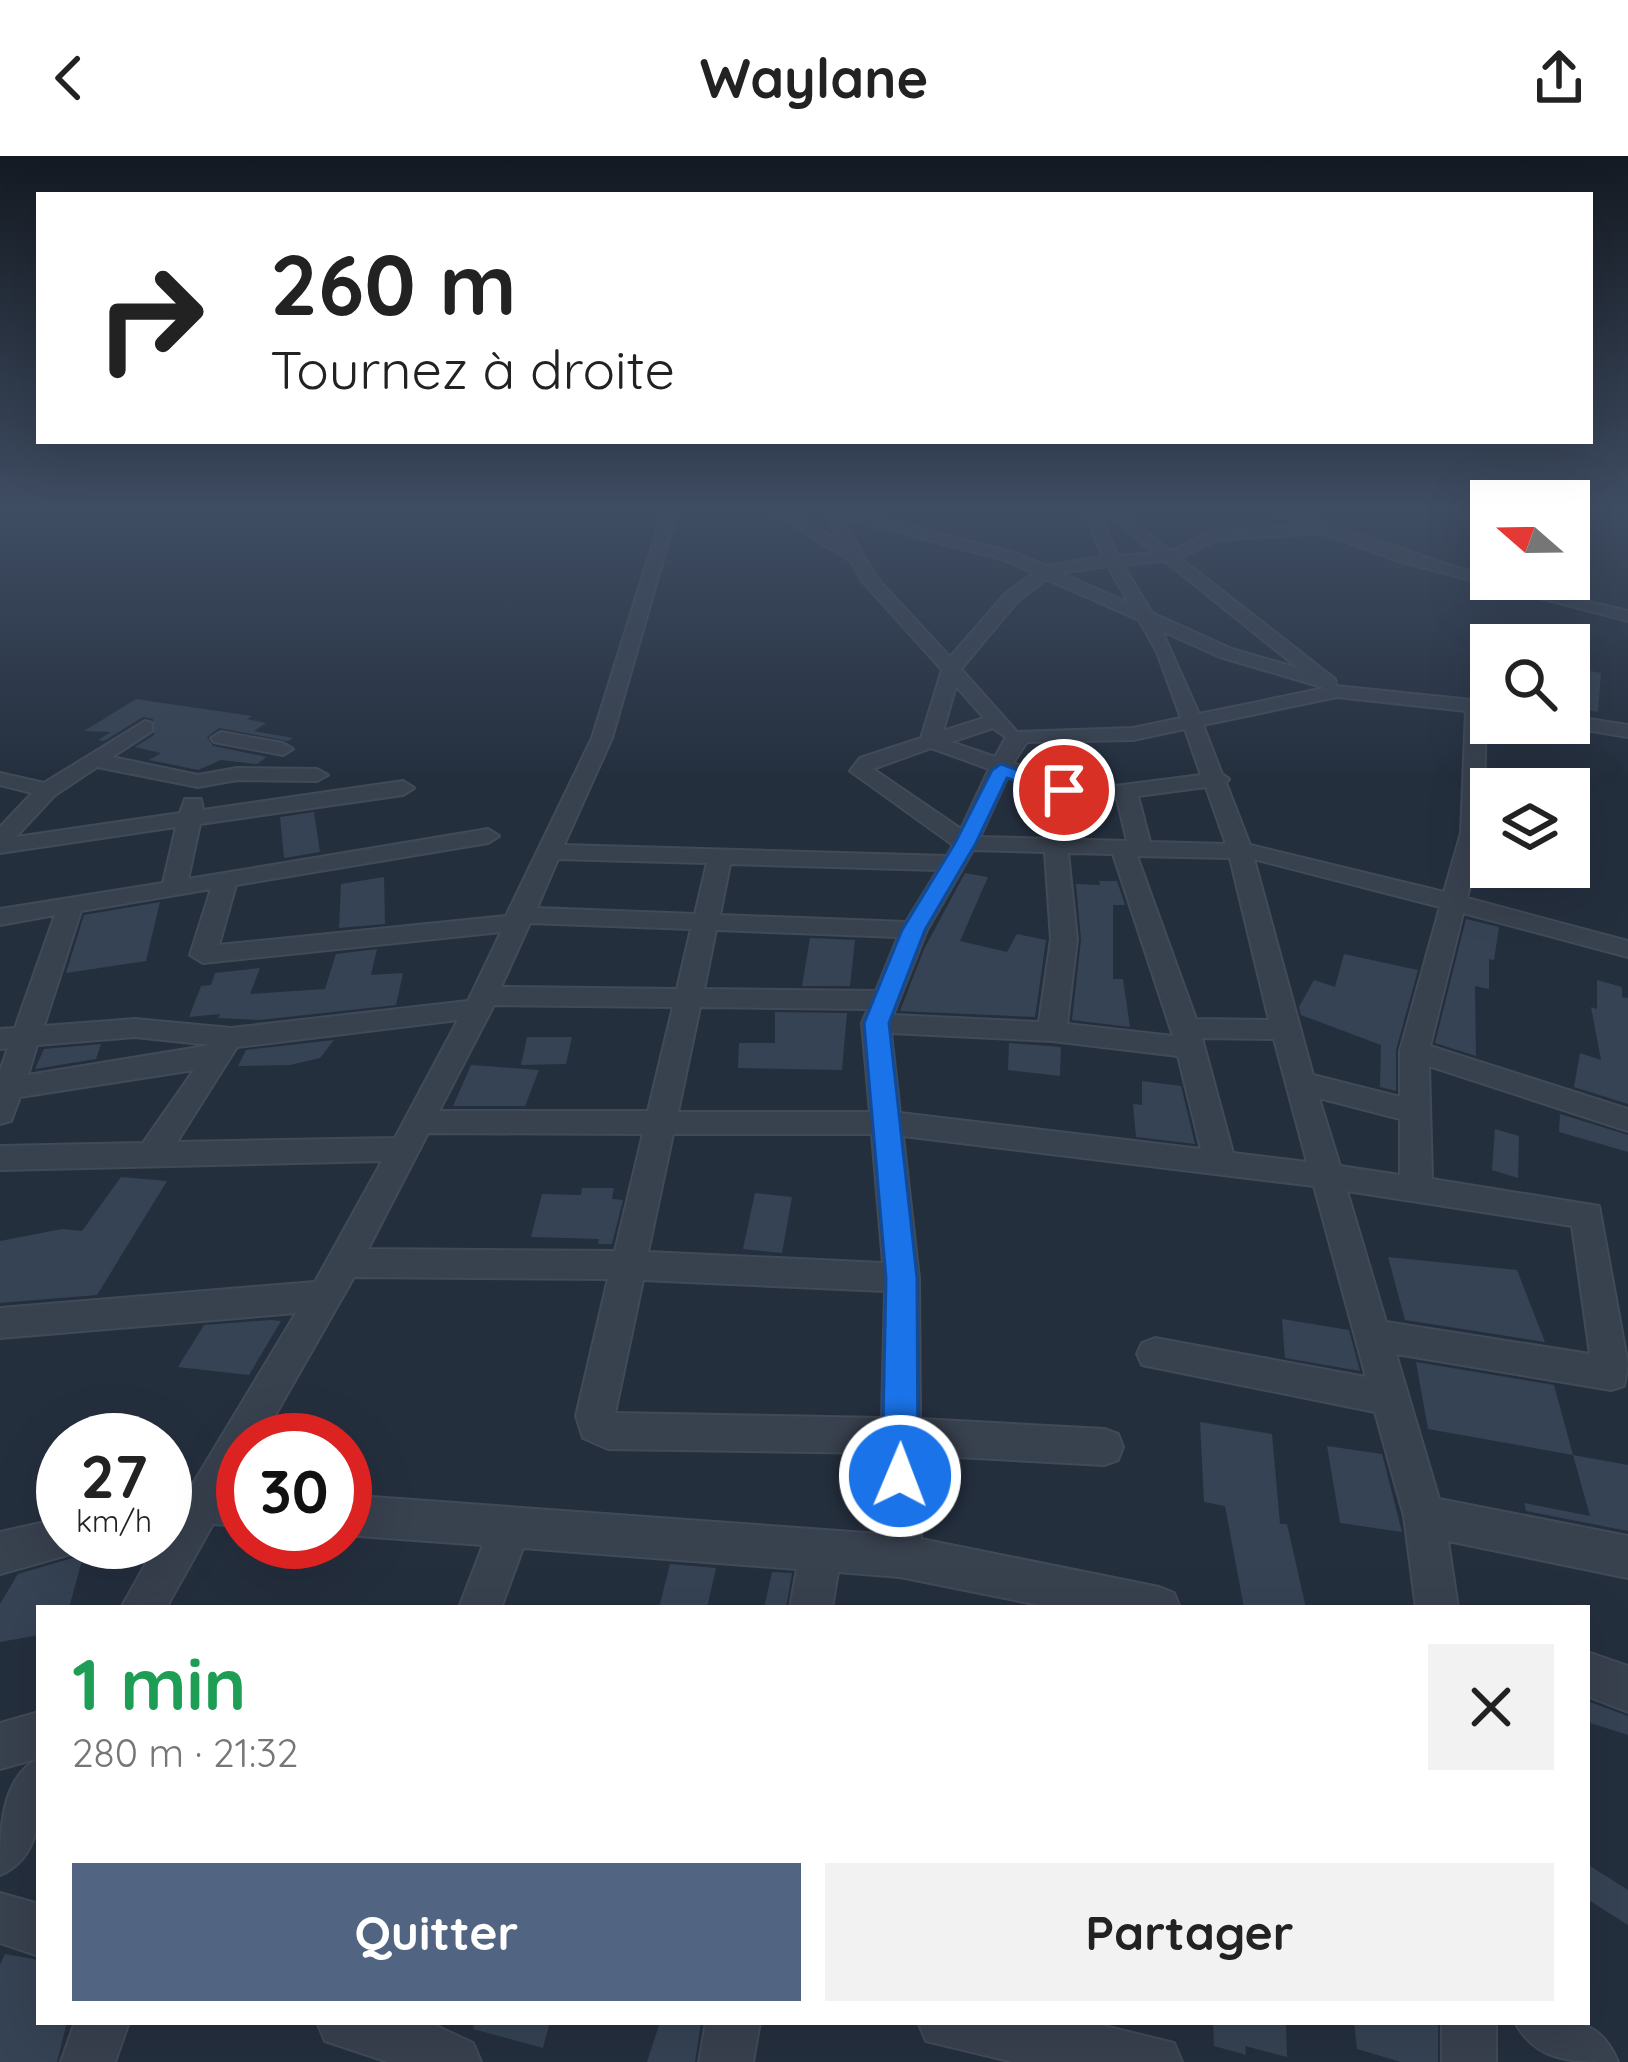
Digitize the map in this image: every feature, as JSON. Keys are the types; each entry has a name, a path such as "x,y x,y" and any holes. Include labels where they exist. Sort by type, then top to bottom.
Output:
{"street":[{"path":"192,1495 344,1263 413,1136 602,738 643,600"},
{"path":"889,600 995,721 1018,737 1119,736 1333,687"},
{"path":"930,741 952,668 1011,600"},
{"path":"1107,600 1226,653 1333,687 1470,705"},
{"path":"1137,600 1166,652 1240,850 1424,1516 1437,1605"},
{"path":"1226,600 1333,687"},
{"path":"1566,600 1628,616"},
{"path":"960,853 861,771 867,762 995,721"},
{"path":"1590,725 1628,731"},
{"path":"0,843 47,790 145,727"},
{"path":"900,1556 902,1278 880,1011 914,930 960,853 1018,737"},
{"path":"221,738 283,749 250,774"},
{"path":"930,741 1073,792 1126,792 1217,779"},
{"path":"1415,1190 1414,1051 1472,833 1480,744"},
{"path":"93,760 199,781 250,774 317,775"},
{"path":"0,779 47,790"},
{"path":"174,888 199,781"},
{"path":"0,843 403,788"},
{"path":"1126,792 1132,850 1220,1163"},
{"path":"0,917 488,836"},
{"path":"548,852 720,856 960,853 1056,846 1264,851 1628,949"},
{"path":"1052,1031 1064,939 1056,846"},
{"path":"720,856 626,1265 595,1416 597,1426 608,1431 901,1436 1104,1447"},
{"path":"226,880 203,955 516,919 914,930"},
{"path":"71,905 13,1038 5,1101 225,1047 480,1002 688,998 880,1011 1052,1031 1188,1038 1286,1030"},
{"path":"13,1038 135,1028 225,1047"},
{"path":"152,1155 225,1047"},
{"path":"1414,1051 1628,1120"},
{"path":"1302,1083 1414,1112"},
{"path":"0,1158 152,1155 659,1123 888,1123 1327,1176 1587,1215 1611,1374 1372,1335"},
{"path":"344,1263 626,1265 902,1278"},
{"path":"0,1324 323,1296"},
{"path":"1155,1354 1390,1398"},
{"path":"1424,1516 1628,1557"},
{"path":"372,1517 900,1556 1145,1605"},
{"path":"481,1605 510,1527"},
{"path":"0,1553 36,1544"},
{"path":"812,1605 821,1550"},
{"path":"143,1605 158,1569"},
{"path":"1590,1674 1628,1689"},
{"path":"0,1746 36,1736"},
{"path":"0,1850 36,1787"},
{"path":"0,1918 36,1929"},
{"path":"88,2062 101,2025"},
{"path":"351,2025 424,2055"},
{"path":"726,2062 732,2025"},
{"path":"961,2025 1155,2062"},
{"path":"1469,2025 1469,2062"},
{"path":"1546,2025 1591,2062"}],"building":[{"path":"1590,671 1601,673 1598,712 1590,711"},
{"path":"136,699 252,716 247,719 266,723 254,731 293,738 288,741 219,728 207,737 213,746 267,757 257,764 221,760 198,770 149,760 161,753 135,747 154,735 153,719 143,717 104,741 98,740 111,732 84,731"},
{"path":"314,812 320,852 284,858 280,817"},
{"path":"965,873 988,877 960,941 1007,952 1017,934 1046,940 1035,1017 900,1011 924,949"},
{"path":"384,877 385,924 339,928 341,884"},
{"path":"1099,881 1117,881 1125,905 1113,905 1113,979 1123,979 1130,1027 1072,1020 1081,940 1076,884 1100,885"},
{"path":"160,902 146,961 66,973 84,915"},
{"path":"1466,919 1499,927 1494,960 1489,959 1489,989 1475,986 1476,1056 1435,1043"},
{"path":"810,938 855,940 850,986 802,986"},
{"path":"377,949 371,975 403,973 396,1005 260,1020 218,1018 220,1014 189,1017 201,986 211,985 215,973 260,968 250,994 325,989 336,954"},
{"path":"1344,954 1418,970 1396,1050 1396,1091 1380,1087 1381,1045 1301,1015 1299,1007 1314,980 1335,987"},
{"path":"1597,980 1622,987 1622,997 1628,998 1628,1104 1574,1087 1580,1053 1601,1060 1591,1007 1597,1009"},
{"path":"775,1012 847,1013 842,1070 738,1068 739,1043 775,1043"},
{"path":"527,1037 572,1037 566,1064 521,1065"},
{"path":"334,1040 320,1058 290,1065 238,1066 246,1050"},
{"path":"1009,1043 1061,1047 1060,1076 1008,1070"},
{"path":"101,1044 96,1059 35,1069 44,1049"},
{"path":"471,1065 539,1070 525,1106 453,1106"},
{"path":"1142,1081 1181,1086 1195,1144 1136,1137 1133,1104 1142,1105"},
{"path":"1560,1114 1628,1135 1628,1152 1559,1132"},
{"path":"1495,1129 1519,1136 1518,1178 1492,1170"},
{"path":"121,1177 167,1181 97,1295 0,1303 0,1241 62,1229 82,1231"},
{"path":"582,1188 614,1188 612,1199 623,1200 612,1244 598,1244 599,1239 531,1237 542,1194 581,1195"},
{"path":"755,1193 792,1197 782,1253 743,1249"},
{"path":"1388,1257 1517,1270 1545,1342 1405,1320"},
{"path":"1282,1319 1349,1330 1360,1371 1285,1358"},
{"path":"281,1321 249,1375 178,1367 204,1325"},
{"path":"1416,1362 1554,1385 1573,1455 1428,1429"},
{"path":"1200,1422 1272,1434 1280,1524 1287,1524 1305,1605 1243,1605 1225,1506 1204,1502"},
{"path":"1327,1446 1382,1454 1402,1532 1340,1523"},
{"path":"1573,1455 1628,1465 1628,1531 1526,1511 1524,1503 1590,1516"},
{"path":"670,1564 716,1568 708,1605 660,1605"},
{"path":"36,1569 80,1569 70,1605 36,1605 36,1636 0,1642 0,1604 18,1574"},
{"path":"772,1572 792,1573 787,1605 765,1605"},
{"path":"1590,1702 1628,1716 1628,1735 1590,1723"},
{"path":"1590,1866 1628,1890 1628,1925 1590,1901"},
{"path":"5,1954 36,1959 36,2025 66,2025 57,2062 0,2062 0,1965"},
{"path":"474,2025 549,2025 543,2048 473,2029"},
{"path":"659,2025 701,2025 695,2062 647,2062"},
{"path":"1213,2025 1286,2025 1287,2057 1245,2046 1246,2055 1214,2046"},
{"path":"1354,2025 1438,2025 1438,2062 1401,2062 1357,2049"}],"route":[{"path":"900,1476 902,1278 876,1023 914,930 966,843 1001,770 1064,790"}]}
